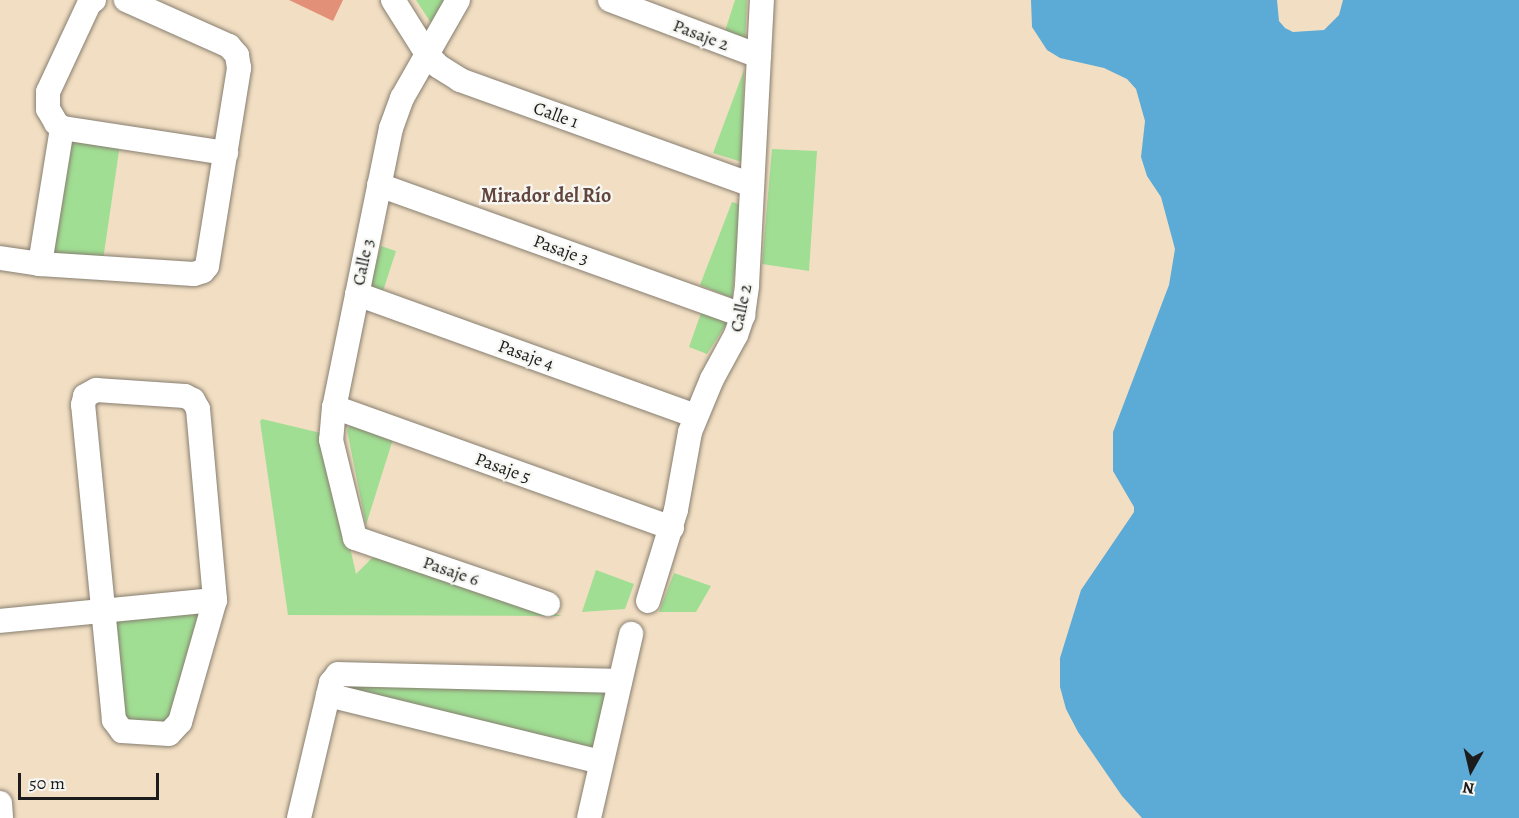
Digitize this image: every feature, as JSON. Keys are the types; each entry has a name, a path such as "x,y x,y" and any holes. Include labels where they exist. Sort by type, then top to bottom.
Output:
{"street":[{"path":"94,0 89,4 48,92 48,109 51,117 62,128 226,153"},
{"path":"0,258 40,264 194,274 203,270 209,260 239,68 237,56 229,46 126,0"},
{"name":"Calle 1","path":"393,0 427,54 438,66 474,85 752,185"},
{"name":"Calle 3","path":"355,538 333,450 331,429 334,407 395,113 458,0"},
{"name":"Pasaje 2","path":"610,0 759,56"},
{"name":"Calle 2","path":"648,601 672,528 686,449 696,416 736,335 743,315 762,0"},
{"path":"40,264 62,128"},
{"name":"Pasaje 3","path":"379,185 743,315"},
{"name":"Pasaje 4","path":"357,294 696,416"},
{"path":"96,390 185,396 196,404 215,600 180,722 174,731 165,734 126,732 115,725 103,611 83,405 85,396 96,390"},
{"name":"Pasaje 5","path":"334,407 672,528"},
{"name":"Pasaje 6","path":"355,538 548,604"},
{"path":"0,621 215,600"},
{"path":"589,818 631,634"},
{"path":"306,816 332,679 342,674 620,681"},
{"path":"328,696 601,762"},
{"path":"0,803 1,818"}],"green space":[{"path":"416,0 444,0 431,23"},
{"path":"735,0 747,0 745,39 725,31"},
{"path":"744,70 742,162 713,153"},
{"path":"72,136 120,144 103,260 51,253"},
{"path":"772,149 817,151 809,271 762,264"},
{"path":"732,202 742,205 732,298 700,285"},
{"path":"381,246 396,251 383,291 370,286"},
{"path":"702,310 727,323 707,354 689,347"},
{"path":"262,419 325,434 356,574 372,558 387,555 562,616 288,615 260,421"},
{"path":"353,422 393,439 366,525 347,430"},
{"path":"596,570 634,584 625,609 582,612"},
{"path":"674,573 711,586 696,612 659,612"},
{"path":"208,608 171,721 162,726 126,721 113,619"},
{"path":"341,682 600,688 605,695 593,749 344,693"}],"water":[{"path":"1031,0 1277,0 1279,21 1293,32 1324,30 1339,15 1343,0 1519,0 1519,818 1142,818 1122,796 1078,732 1066,709 1060,687 1060,658 1081,590 1134,512 1134,507 1113,471 1113,432 1169,285 1175,249 1161,197 1147,176 1141,157 1145,121 1136,89 1127,79 1104,68 1060,58 1047,50 1032,27"}],"building":[{"path":"289,0 343,0 333,21"}],"district":[{"name":"Mirador del Río","path":"546,195"}]}
